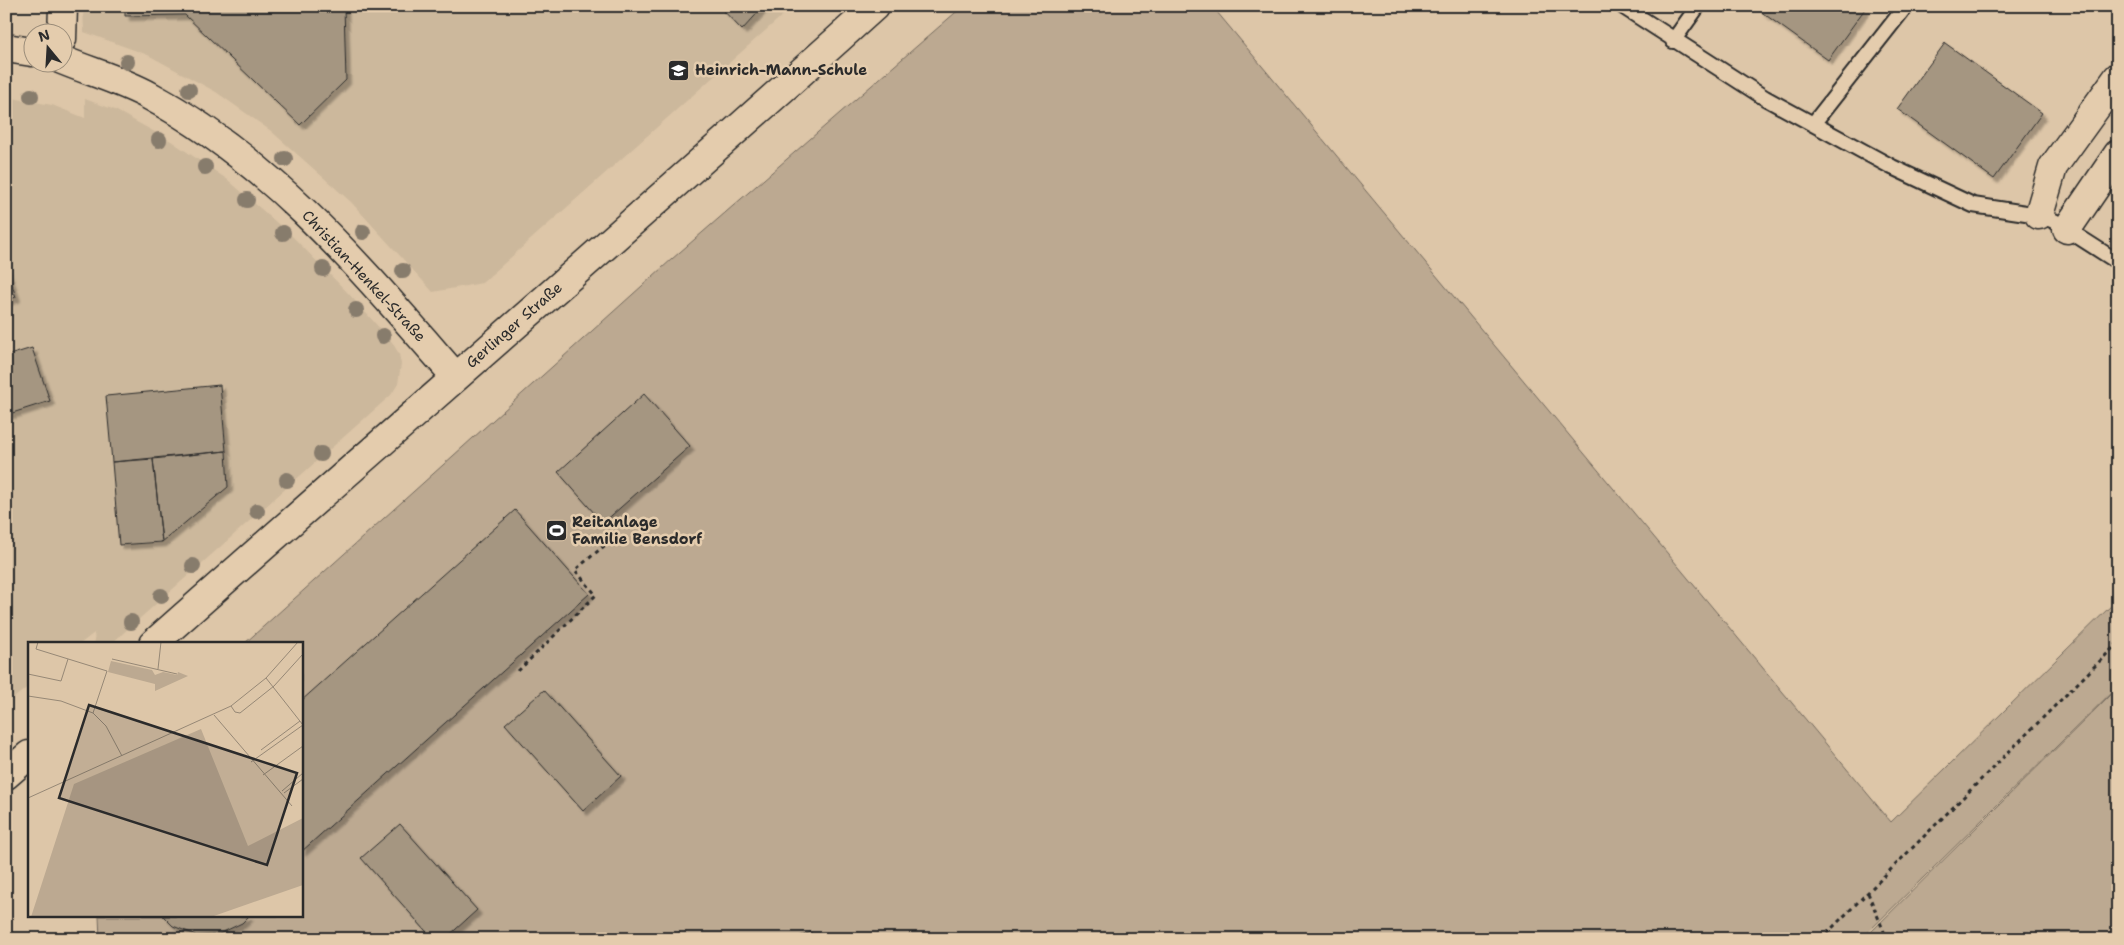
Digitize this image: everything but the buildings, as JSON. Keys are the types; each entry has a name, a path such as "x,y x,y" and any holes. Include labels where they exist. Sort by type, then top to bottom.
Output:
{"street":[{"path":"63,22 64,6"},
{"name":"Gerlinger Straße","path":"155,642 455,376 716,149 875,6"},
{"path":"6,48 22,50"},
{"name":"Christian-Henkel-Straße","path":"72,64 148,95 218,138 324,229 455,376"},
{"path":"2039,215 2053,168 2118,77"},
{"path":"2067,228 2118,154"},
{"path":"6,775 28,756"}],"lane":[{"path":"1622,6 1673,41 1765,98 1892,167 1973,205 2039,215 2067,228 2118,262"},
{"path":"1673,41 1698,6"},
{"path":"1813,124 1906,6"}],"path":[{"path":"518,671 596,595 575,570 610,541"},
{"path":"1822,939 2118,643"},
{"path":"1868,893 1887,939"}],"shaded area":[{"path":"83,6 793,6 482,283 433,292 351,202 271,131 216,92 148,55 84,32"},
{"path":"963,6 1212,6 1891,822 2118,599 2118,686 1861,939 100,939 99,918 302,918 302,642 246,642 672,259"},
{"path":"6,97 52,105 85,118 85,99 115,110 171,141 228,180 293,237 348,293 392,342 399,354 401,364 398,384 391,395 113,642 95,642 94,633 83,642 28,642 28,687 6,704"},
{"path":"2118,687 2118,939 1864,939"}],"place":[{"name":"Heinrich-Mann-Schule","path":"679,70"},
{"name":"Reitanlage Familie Bensdorf","path":"556,531"}]}
